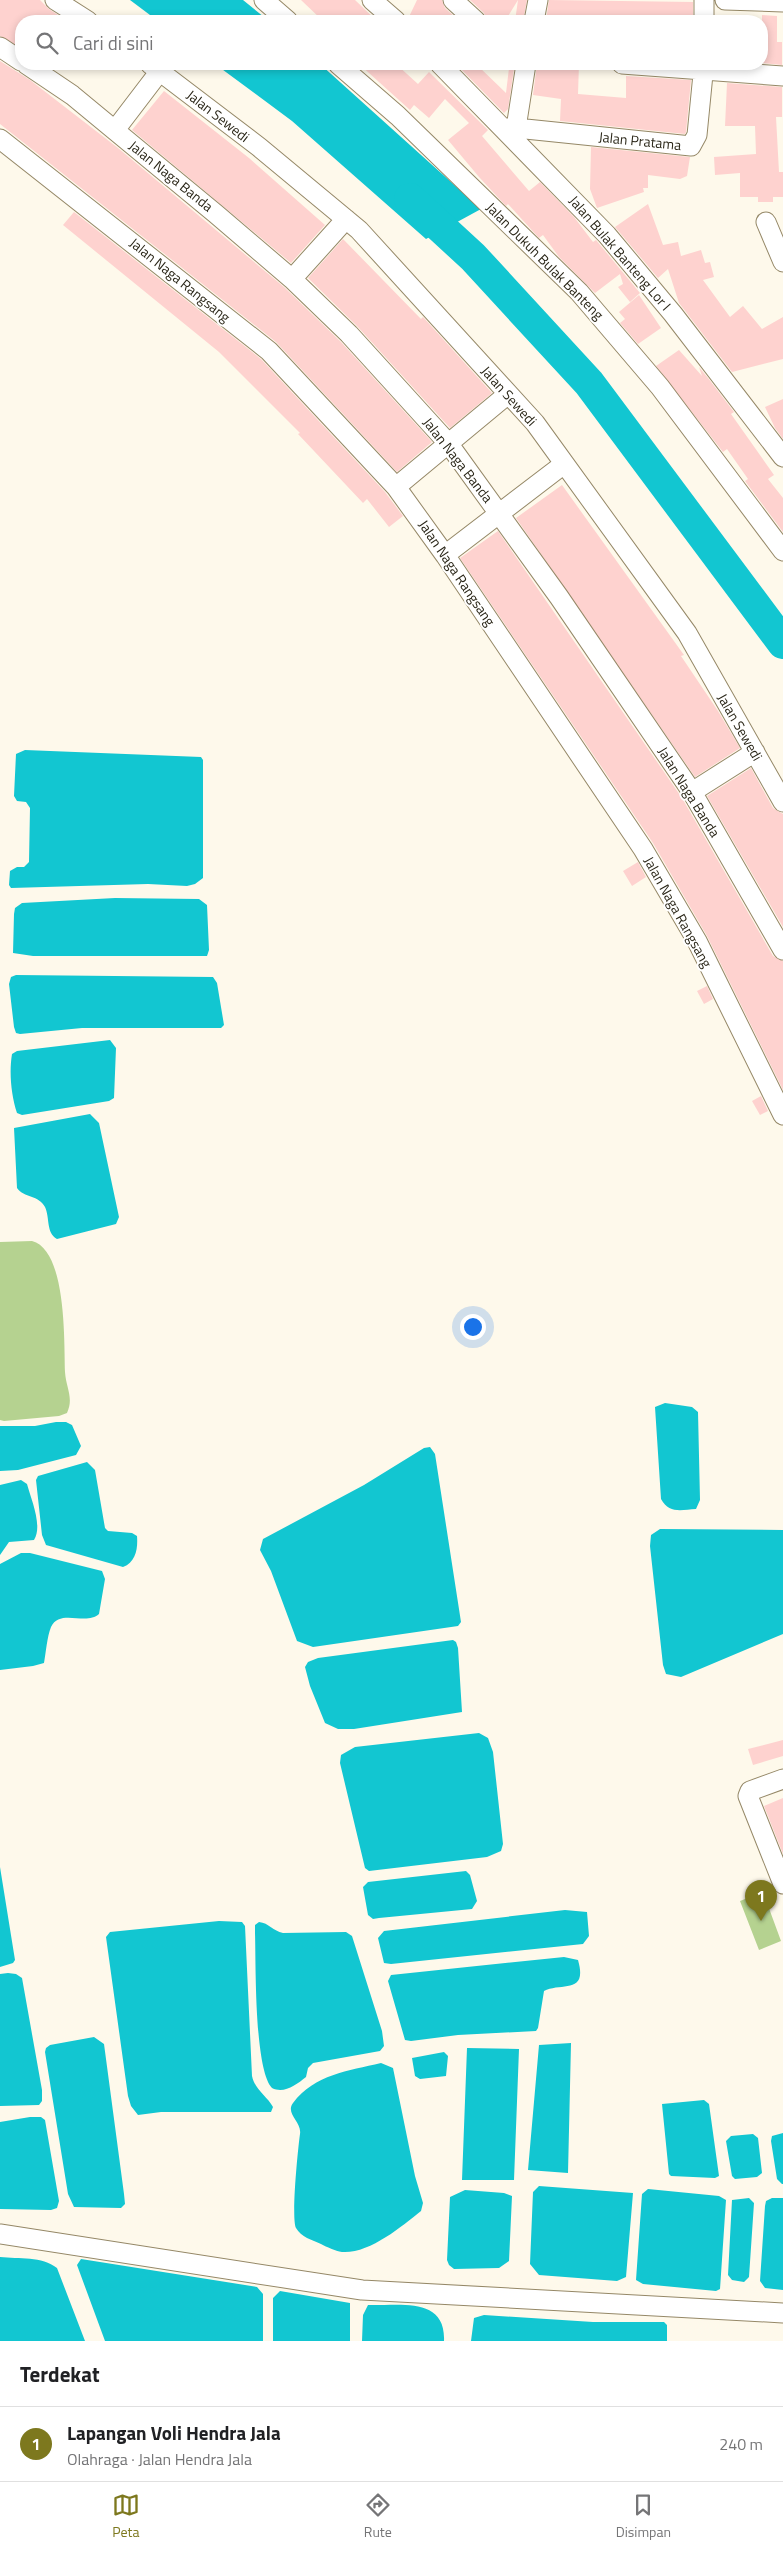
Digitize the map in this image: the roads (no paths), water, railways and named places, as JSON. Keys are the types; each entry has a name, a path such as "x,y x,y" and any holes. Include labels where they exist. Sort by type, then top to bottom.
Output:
{"street":[{"path":"55,0 76,15"},
{"path":"264,0 281,15"},
{"path":"372,0 389,15"},
{"path":"453,0 473,12"},
{"path":"535,15 538,0"},
{"path":"704,0 704,15"},
{"path":"725,0 783,2"},
{"path":"0,47 15,56"},
{"name":"Jalan Naga Banda","path":"48,70 115,130 292,280 349,334 448,443 500,514 692,792 783,950"},
{"path":"115,130 153,70"},
{"name":"Jalan Sewedi","path":"159,70 259,147 360,230 535,423 686,632 783,802"},
{"name":"Jalan Dukuh Bulak Banteng","path":"345,70 398,116 579,292 660,387 783,551"},
{"name":"Jalan Bulak Banteng Lor I","path":"447,70 510,128 607,235 673,314 783,457"},
{"path":"510,128 524,70"},
{"name":"Jalan Pratama","path":"510,128 691,146 697,135 704,70"},
{"path":"724,70 783,76"},
{"name":"Jalan Naga Rangsang","path":"0,139 269,351 396,487 445,555 643,849 697,942 783,1115"},
{"path":"292,280 346,219"},
{"path":"766,222 783,262"},
{"path":"396,487 508,394"},
{"path":"445,555 564,464"},
{"path":"692,792 754,752"},
{"path":"783,1779 750,1791 748,1796 779,1863 783,1884"},
{"path":"0,2234 362,2290 783,2313"}],"water":[{"path":"130,0 243,0 262,15 150,15"},
{"path":"223,70 327,70 481,209 426,239 292,121"},
{"path":"25,750 201,757 203,760 203,878 195,884 187,886 148,884 11,888 9,885 10,871 17,867 24,867 29,862 30,808 26,802 17,801 14,796 16,754"},
{"path":"115,898 199,899 207,905 209,950 207,956 33,956 13,953 15,908 22,903"},
{"path":"16,975 213,977 217,983 224,1025 221,1028 82,1028 20,1034 16,1033 14,1027 9,984 11,977"},
{"path":"110,1040 116,1048 114,1098 109,1101 22,1115 17,1113 11,1084 12,1054 17,1051"},
{"path":"90,1114 99,1123 119,1217 116,1224 57,1239 51,1233 45,1207 42,1203 35,1198 23,1194 17,1188 14,1128"},
{"path":"665,1403 692,1407 698,1412 700,1500 696,1509 672,1509 664,1504 661,1499 655,1407"},
{"path":"66,1422 72,1425 81,1446 76,1455 18,1470 0,1471 0,1426 35,1426"},
{"path":"430,1447 435,1454 461,1622 458,1626 313,1647 297,1641 271,1571 260,1550 263,1539 364,1485 424,1448"},
{"path":"87,1462 95,1470 105,1528 108,1531 132,1533 137,1536 135,1554 131,1562 123,1567 46,1545 42,1535 36,1480 38,1476"},
{"path":"21,1480 27,1484 33,1505 37,1520 36,1534 34,1540 9,1542 0,1555 0,1485"},
{"path":"660,1529 783,1530 783,1634 681,1677 666,1674 663,1665 650,1546 651,1535"},
{"path":"21,1553 30,1553 102,1571 105,1579 99,1614 94,1617 67,1618 55,1621 51,1627 44,1663 0,1670 0,1564"},
{"path":"453,1640 458,1648 462,1712 354,1729 338,1729 325,1723 310,1686 305,1667 308,1662 318,1658"},
{"path":"479,1733 488,1738 493,1752 503,1844 501,1851 487,1857 369,1871 365,1868 340,1763 341,1755 355,1747"},
{"path":"0,1867 15,1960 13,1963 0,1967"},
{"path":"466,1871 470,1875 477,1901 472,1909 373,1919 368,1915 363,1887 368,1882"},
{"path":"565,1910 587,1912 589,1936 583,1944 391,1964 384,1963 378,1938 384,1931"},
{"path":"219,1921 242,1922 245,1926 252,2076 258,2089 273,2107 271,2112 161,2112 138,2115 131,2106 128,2096 106,1937 110,1932"},
{"path":"259,1922 283,1933 346,1932 352,1936 382,2031 384,2046 380,2051 313,2063 308,2068 306,2077 294,2086 281,2090 272,2088 266,2077 262,2060 257,2015 255,1925"},
{"path":"564,1957 578,1960 579,1978 576,1983 571,1985 544,1991 536,2031 405,2040 388,1981 391,1975"},
{"path":"0,1974 16,1974 22,1978 42,2090 42,2101 39,2105 0,2106"},
{"path":"94,2037 104,2044 124,2194 125,2204 121,2208 74,2207 68,2194 45,2052 46,2048 50,2045"},
{"path":"571,2043 568,2173 528,2170 539,2045"},
{"path":"467,2048 519,2049 514,2180 462,2180"},
{"path":"444,2052 448,2056 446,2076 420,2079 415,2076 412,2058"},
{"path":"381,2063 393,2068 415,2176 423,2203 421,2211 384,2238 363,2249 342,2252 307,2238 296,2228 295,2198 300,2130 292,2114 291,2107 302,2093 322,2080 333,2075"},
{"path":"704,2100 709,2104 719,2176 715,2178 671,2176 669,2174 662,2104"},
{"path":"41,2117 45,2120 59,2201 57,2208 51,2210 0,2209 0,2122"},
{"path":"783,2133 782,2184 777,2179 771,2141 772,2136"},
{"path":"753,2134 758,2138 762,2173 757,2177 735,2179 732,2176 726,2141 731,2136"},
{"path":"539,2186 633,2193 626,2277 617,2281 539,2275 530,2264 533,2192"},
{"path":"648,2189 719,2196 726,2200 720,2289 716,2291 643,2284 636,2280 642,2194"},
{"path":"465,2190 504,2193 512,2196 509,2261 499,2268 454,2269 449,2265 447,2260 450,2197"},
{"path":"749,2198 754,2203 749,2277 744,2282 732,2280 728,2275 732,2200"},
{"path":"772,2198 783,2198 783,2290 765,2288 760,2281 765,2206 766,2201"},
{"path":"0,2257 37,2260 57,2268 85,2341 0,2341"},
{"path":"81,2259 257,2287 263,2294 263,2341 105,2341 77,2265"},
{"path":"280,2291 350,2303 350,2341 273,2341 273,2298"},
{"path":"368,2305 406,2305 418,2306 429,2310 437,2317 443,2327 444,2341 362,2341 363,2315"},
{"path":"484,2315 593,2322 664,2322 667,2325 667,2341 471,2341 474,2318"}],"waterway":[{"path":"410,199 473,257 589,383 783,643"}],"place":[{"name":"Lapangan Voli Hendra Jala","path":"761,1921"}]}
